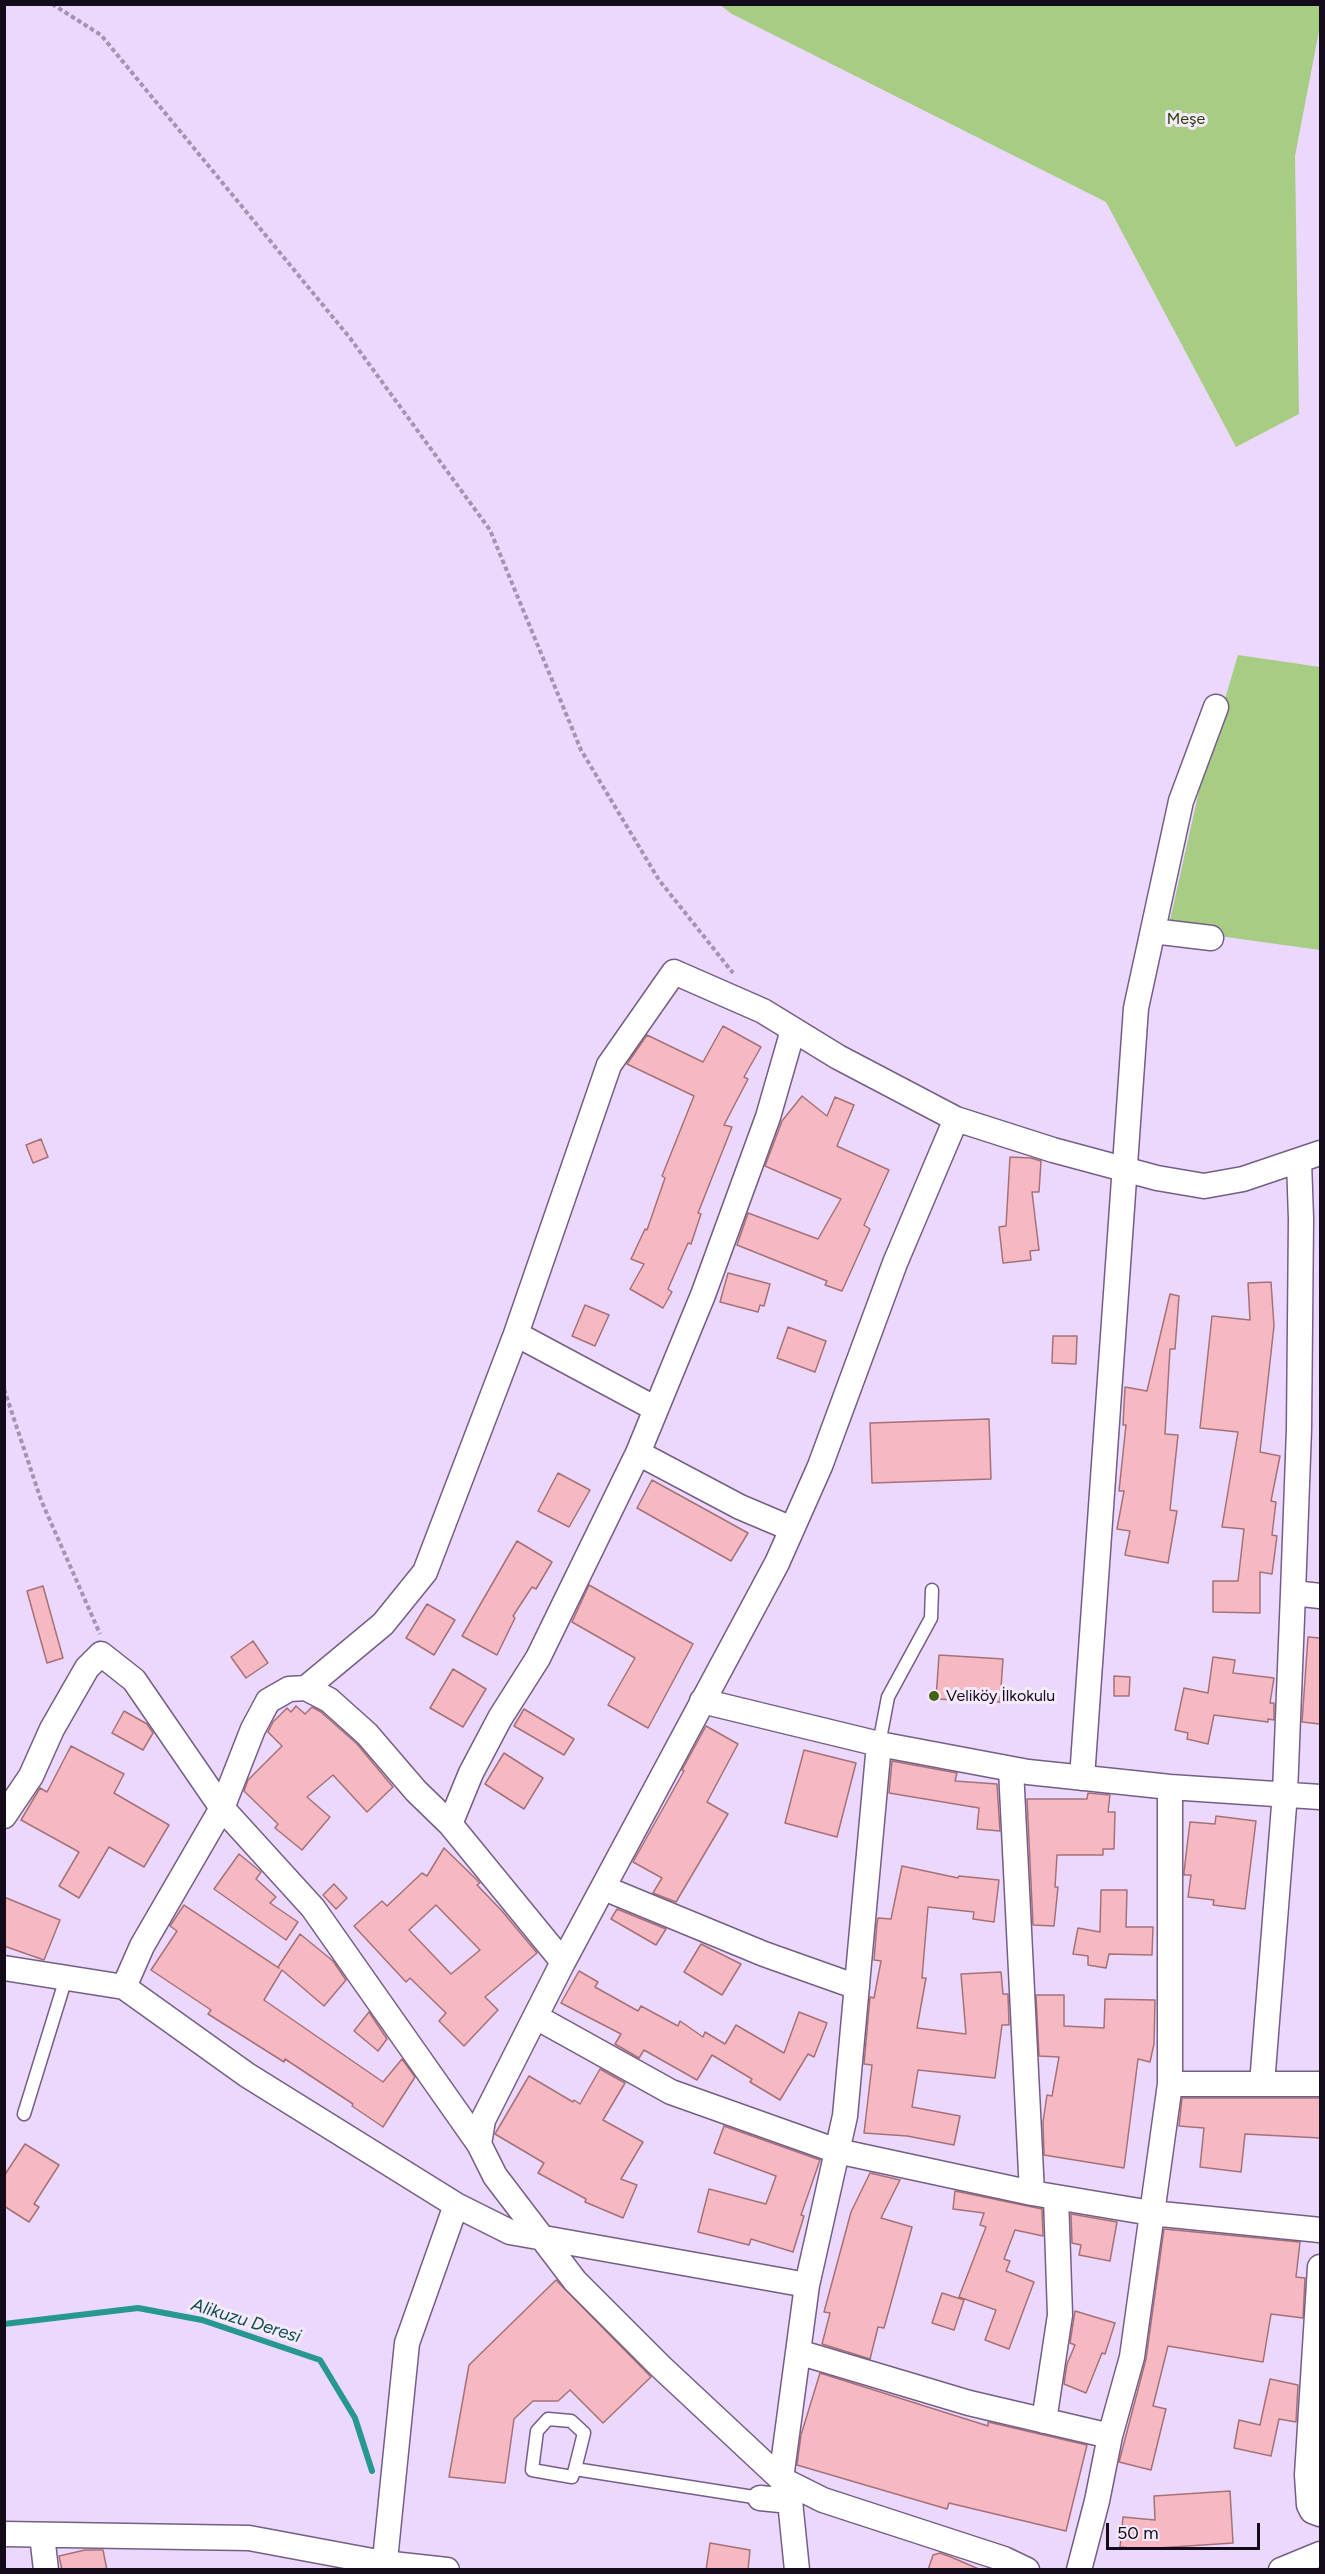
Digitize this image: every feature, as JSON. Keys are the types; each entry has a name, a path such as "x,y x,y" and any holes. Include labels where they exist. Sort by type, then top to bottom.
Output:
{"street":[{"path":"1082,1778 1123,1169 1137,1008 1181,801 1216,707"},
{"path":"1153,931 1211,938"},
{"path":"306,1688 383,1624 425,1572 516,1334 609,1065 674,972 763,1011 838,1057 956,1119 1053,1150 1157,1178 1204,1186 1243,1179 1310,1157 1310,1431 1293,1593 1285,1793 1262,2084"},
{"path":"450,1824 471,1773 500,1718 538,1658 638,1453 703,1295 768,1117 793,1030"},
{"path":"479,2144 483,2120 563,1962 777,1563 820,1466 895,1263 956,1119"},
{"path":"516,1334 656,1409"},
{"path":"638,1453 740,1507 792,1529"},
{"path":"1293,1593 1320,1596"},
{"path":"4,1816 32,1776 52,1729 87,1668 101,1654 134,1680 222,1808 314,1908 479,2144 495,2176 575,2282 617,2324 785,2490 823,2500 1004,2559 1027,2570"},
{"path":"124,1987 142,1946 222,1808 253,1729 268,1701 289,1689 306,1688 329,1700 367,1734 416,1791 450,1824 563,1962"},
{"path":"702,1701 879,1744 1011,1769 1170,1787 1320,1797"},
{"path":"797,2570 785,2490 798,2352 807,2285 845,2116 879,1744"},
{"path":"1011,1769 1032,2193"},
{"path":"1078,2570 1097,2501 1110,2436 1132,2357 1170,2084 1170,1787"},
{"path":"604,1888 764,1954 857,1987"},
{"path":"4,1968 124,1987 247,2075 456,2205 510,2232 807,2285"},
{"path":"536,2017 671,2092 837,2151 1032,2193 1151,2213 1320,2230"},
{"path":"1170,2084 1320,2084"},
{"path":"1044,2421 1060,2315 1056,2197"},
{"path":"384,2566 407,2343 456,2205"},
{"path":"1320,2267 1307,2475 1309,2505 1312,2511 1320,2514"},
{"path":"798,2352 969,2403 1110,2436"},
{"path":"760,2498 785,2490"},
{"path":"4,2534 249,2538 384,2566 447,2570"},
{"path":"42,2535 46,2570"},
{"path":"1281,2570 1320,2554"}],"lane":[{"path":"879,1744 888,1696 931,1618 932,1590"},
{"path":"24,2114 66,1978"},
{"path":"548,2419 571,2421 584,2433 575,2469 572,2476 532,2470 537,2431 548,2419"},
{"path":"575,2469 760,2498"}],"path":[{"path":"52,4 100,35 108,44 350,338 490,530 581,750 659,880 733,974"},
{"path":"4,1389 41,1500 99,1633 101,1654"}],"green space":[{"name":"Meşe","path":"720,5 1320,5 1320,26 1295,156 1299,414 1236,447 1106,202 732,14"},
{"path":"1238,655 1320,667 1320,950 1168,929 1203,773"}],"building":[{"path":"723,1026 761,1047 744,1077 748,1079 724,1125 732,1127 698,1213 701,1214 691,1244 688,1243 668,1289 672,1292 663,1308 630,1289 644,1264 631,1259 645,1229 647,1230 665,1178 662,1176 694,1096 627,1064 647,1035 703,1062"},
{"path":"802,1096 827,1116 835,1097 854,1105 837,1146 889,1170 864,1225 870,1229 842,1291 825,1285 827,1281 737,1245 748,1213 818,1239 841,1199 765,1166 782,1121"},
{"path":"41,1139 48,1157 33,1163 26,1145"},
{"path":"1010,1157 1041,1161 1039,1192 1032,1192 1039,1250 1030,1251 1031,1260 1003,1263 999,1227 1006,1226"},
{"path":"728,1273 770,1284 764,1306 760,1305 758,1312 720,1302"},
{"path":"1271,1282 1274,1326 1260,1452 1280,1456 1271,1501 1276,1502 1272,1535 1277,1536 1272,1574 1260,1572 1260,1613 1213,1612 1213,1581 1238,1581 1244,1529 1222,1527 1238,1432 1200,1428 1212,1316 1250,1320 1248,1283"},
{"path":"1170,1294 1179,1296 1175,1349 1170,1349 1165,1434 1178,1435 1170,1510 1177,1511 1168,1563 1125,1555 1130,1531 1117,1529 1124,1491 1119,1491 1126,1425 1123,1425 1125,1387 1147,1391"},
{"path":"585,1305 609,1315 595,1346 572,1336"},
{"path":"788,1327 826,1341 815,1372 777,1358"},
{"path":"1053,1336 1077,1336 1076,1364 1052,1363"},
{"path":"989,1419 991,1479 872,1483 870,1423"},
{"path":"558,1473 590,1490 569,1527 538,1511"},
{"path":"652,1480 748,1533 731,1561 637,1508"},
{"path":"517,1541 552,1562 536,1589 532,1587 513,1616 515,1618 497,1655 462,1636"},
{"path":"589,1585 693,1644 648,1728 608,1705 635,1658 572,1622"},
{"path":"43,1586 63,1658 47,1663 27,1591"},
{"path":"427,1604 455,1620 434,1655 406,1638"},
{"path":"1308,1637 1320,1638 1320,1724 1302,1722"},
{"path":"253,1641 268,1663 246,1678 231,1657"},
{"path":"939,1655 1003,1659 1000,1702 936,1699"},
{"path":"1213,1657 1235,1660 1233,1673 1274,1678 1270,1703 1274,1703 1274,1720 1268,1719 1268,1722 1214,1715 1208,1744 1187,1739 1188,1733 1175,1730 1184,1688 1208,1693"},
{"path":"453,1669 486,1689 463,1727 430,1708"},
{"path":"1114,1676 1130,1677 1129,1696 1114,1696"},
{"path":"296,1706 305,1714 312,1707 321,1712 357,1744 393,1787 367,1812 333,1775 307,1797 330,1817 302,1850 275,1828 278,1824 244,1791 248,1780 282,1746 268,1732 273,1722 287,1708 291,1712"},
{"path":"524,1709 574,1739 564,1755 514,1726"},
{"path":"124,1711 147,1724 153,1733 143,1750 112,1733"},
{"path":"706,1726 738,1744 707,1802 728,1814 676,1902 653,1893 662,1878 633,1862 684,1771 682,1770"},
{"path":"71,1746 124,1774 114,1793 169,1825 144,1867 109,1847 79,1898 59,1886 79,1852 21,1820 40,1788 47,1792"},
{"path":"804,1750 856,1763 837,1837 785,1823"},
{"path":"504,1753 543,1778 524,1809 485,1784"},
{"path":"892,1761 957,1773 955,1781 997,1784 1000,1831 977,1829 979,1808 889,1793"},
{"path":"1088,1793 1110,1795 1108,1812 1115,1812 1114,1849 1103,1849 1103,1855 1057,1855 1055,1887 1058,1887 1054,1926 1033,1925 1027,1799 1087,1799"},
{"path":"1216,1816 1256,1821 1245,1909 1213,1905 1214,1900 1188,1897 1191,1875 1184,1875 1184,1872 1190,1822 1215,1824"},
{"path":"444,1848 480,1883 477,1885 537,1953 485,1997 498,2010 464,2046 439,2021 446,2013 410,1978 406,1982 354,1926 382,1901 387,1906 422,1873 427,1876","holes":["436,1905 480,1950 451,1974 409,1930"]},
{"path":"239,1854 261,1872 256,1879 276,1897 270,1903 298,1922 286,1940 214,1889"},
{"path":"902,1866 958,1878 959,1876 999,1880 994,1922 973,1919 974,1912 928,1907 922,1978 926,1978 917,2028 966,2034 961,1974 1001,1972 1003,1994 1008,1994 1009,2025 1002,2025 995,2078 918,2070 912,2107 960,2116 954,2145 907,2136 864,2133 872,2065 864,2064 870,1997 874,1998 881,1961 874,1960 877,1923 878,1918 891,1919"},
{"path":"334,1884 347,1898 336,1909 323,1895"},
{"path":"1101,1890 1127,1890 1126,1927 1153,1927 1152,1955 1109,1954 1106,1968 1088,1965 1088,1956 1073,1954 1078,1928 1100,1932"},
{"path":"4,1897 60,1920 44,1960 4,1946"},
{"path":"184,1905 279,1968 300,1934 333,1961 346,1980 324,2006 282,1970 264,2000 383,2082 402,2059 415,2077 383,2127 285,2059 284,2062 208,2014 211,2010 151,1970 177,1931 170,1926"},
{"path":"617,1909 666,1929 656,1945 611,1919"},
{"path":"701,1944 741,1964 722,1995 684,1972"},
{"path":"579,1971 598,1982 595,1987 638,2011 641,2006 678,2026 680,2021 703,2037 705,2032 725,2044 736,2025 784,2053 799,2012 827,2023 814,2057 808,2054 780,2100 750,2082 752,2079 712,2055 697,2080 644,2050 639,2058 615,2044 621,2034 561,2003"},
{"path":"1036,1995 1064,1995 1064,2026 1104,2028 1105,1999 1155,2000 1154,2044 1150,2062 1138,2059 1124,2168 1044,2155 1043,2122 1047,2095 1052,2096 1059,2057 1039,2056"},
{"path":"369,2012 387,2039 378,2051 354,2031"},
{"path":"600,2069 625,2083 603,2120 643,2142 621,2179 637,2185 623,2218 585,2202 586,2199 538,2173 544,2163 495,2134 529,2076 580,2104"},
{"path":"1182,2098 1320,2098 1320,2138 1245,2134 1241,2172 1200,2167 1204,2128 1179,2126"},
{"path":"724,2126 820,2160 801,2215 804,2216 793,2252 751,2239 749,2245 698,2232 709,2189 766,2204 776,2176 714,2153"},
{"path":"25,2144 59,2165 34,2204 39,2207 29,2222 4,2206 4,2176"},
{"path":"870,2173 900,2180 881,2218 912,2227 884,2328 878,2327 870,2359 822,2344 830,2313 824,2312 851,2212"},
{"path":"955,2191 1042,2209 1043,2236 1015,2230 1004,2259 1010,2261 1006,2271 1034,2282 1009,2349 985,2340 996,2310 959,2297 986,2227 980,2225 984,2213 953,2209"},
{"path":"1071,2214 1117,2222 1110,2261 1079,2255 1081,2245 1072,2243"},
{"path":"1164,2229 1300,2242 1296,2277 1305,2278 1303,2318 1271,2314 1263,2362 1168,2346 1153,2406 1166,2409 1151,2470 1119,2462 1146,2359"},
{"path":"556,2280 651,2377 603,2423 570,2390 558,2401 533,2401 514,2419 505,2483 449,2477 469,2365"},
{"path":"942,2293 964,2300 954,2330 932,2323"},
{"path":"1075,2311 1115,2323 1105,2354 1102,2353 1086,2393 1064,2384 1067,2364 1075,2345 1070,2343"},
{"path":"820,2373 988,2426 988,2422 1087,2445 1066,2531 949,2503 947,2509 797,2465 801,2435"},
{"path":"1270,2379 1298,2385 1296,2422 1279,2419 1271,2456 1234,2448 1239,2420 1260,2425"},
{"path":"1230,2491 1233,2543 1143,2549 1120,2547 1123,2517 1155,2520 1154,2496"},
{"path":"710,2543 750,2550 748,2570 706,2570"},
{"path":"85,2550 103,2550 107,2570 62,2570 59,2556"},
{"path":"940,2553 981,2570 928,2570 933,2555"}],"waterway":[{"name":"Alikuzu Deresi","path":"4,2324 138,2308 202,2320 320,2360 355,2418 372,2471"}],"place":[{"name":"Veliköy İlkokulu","path":"934,1696"}]}
